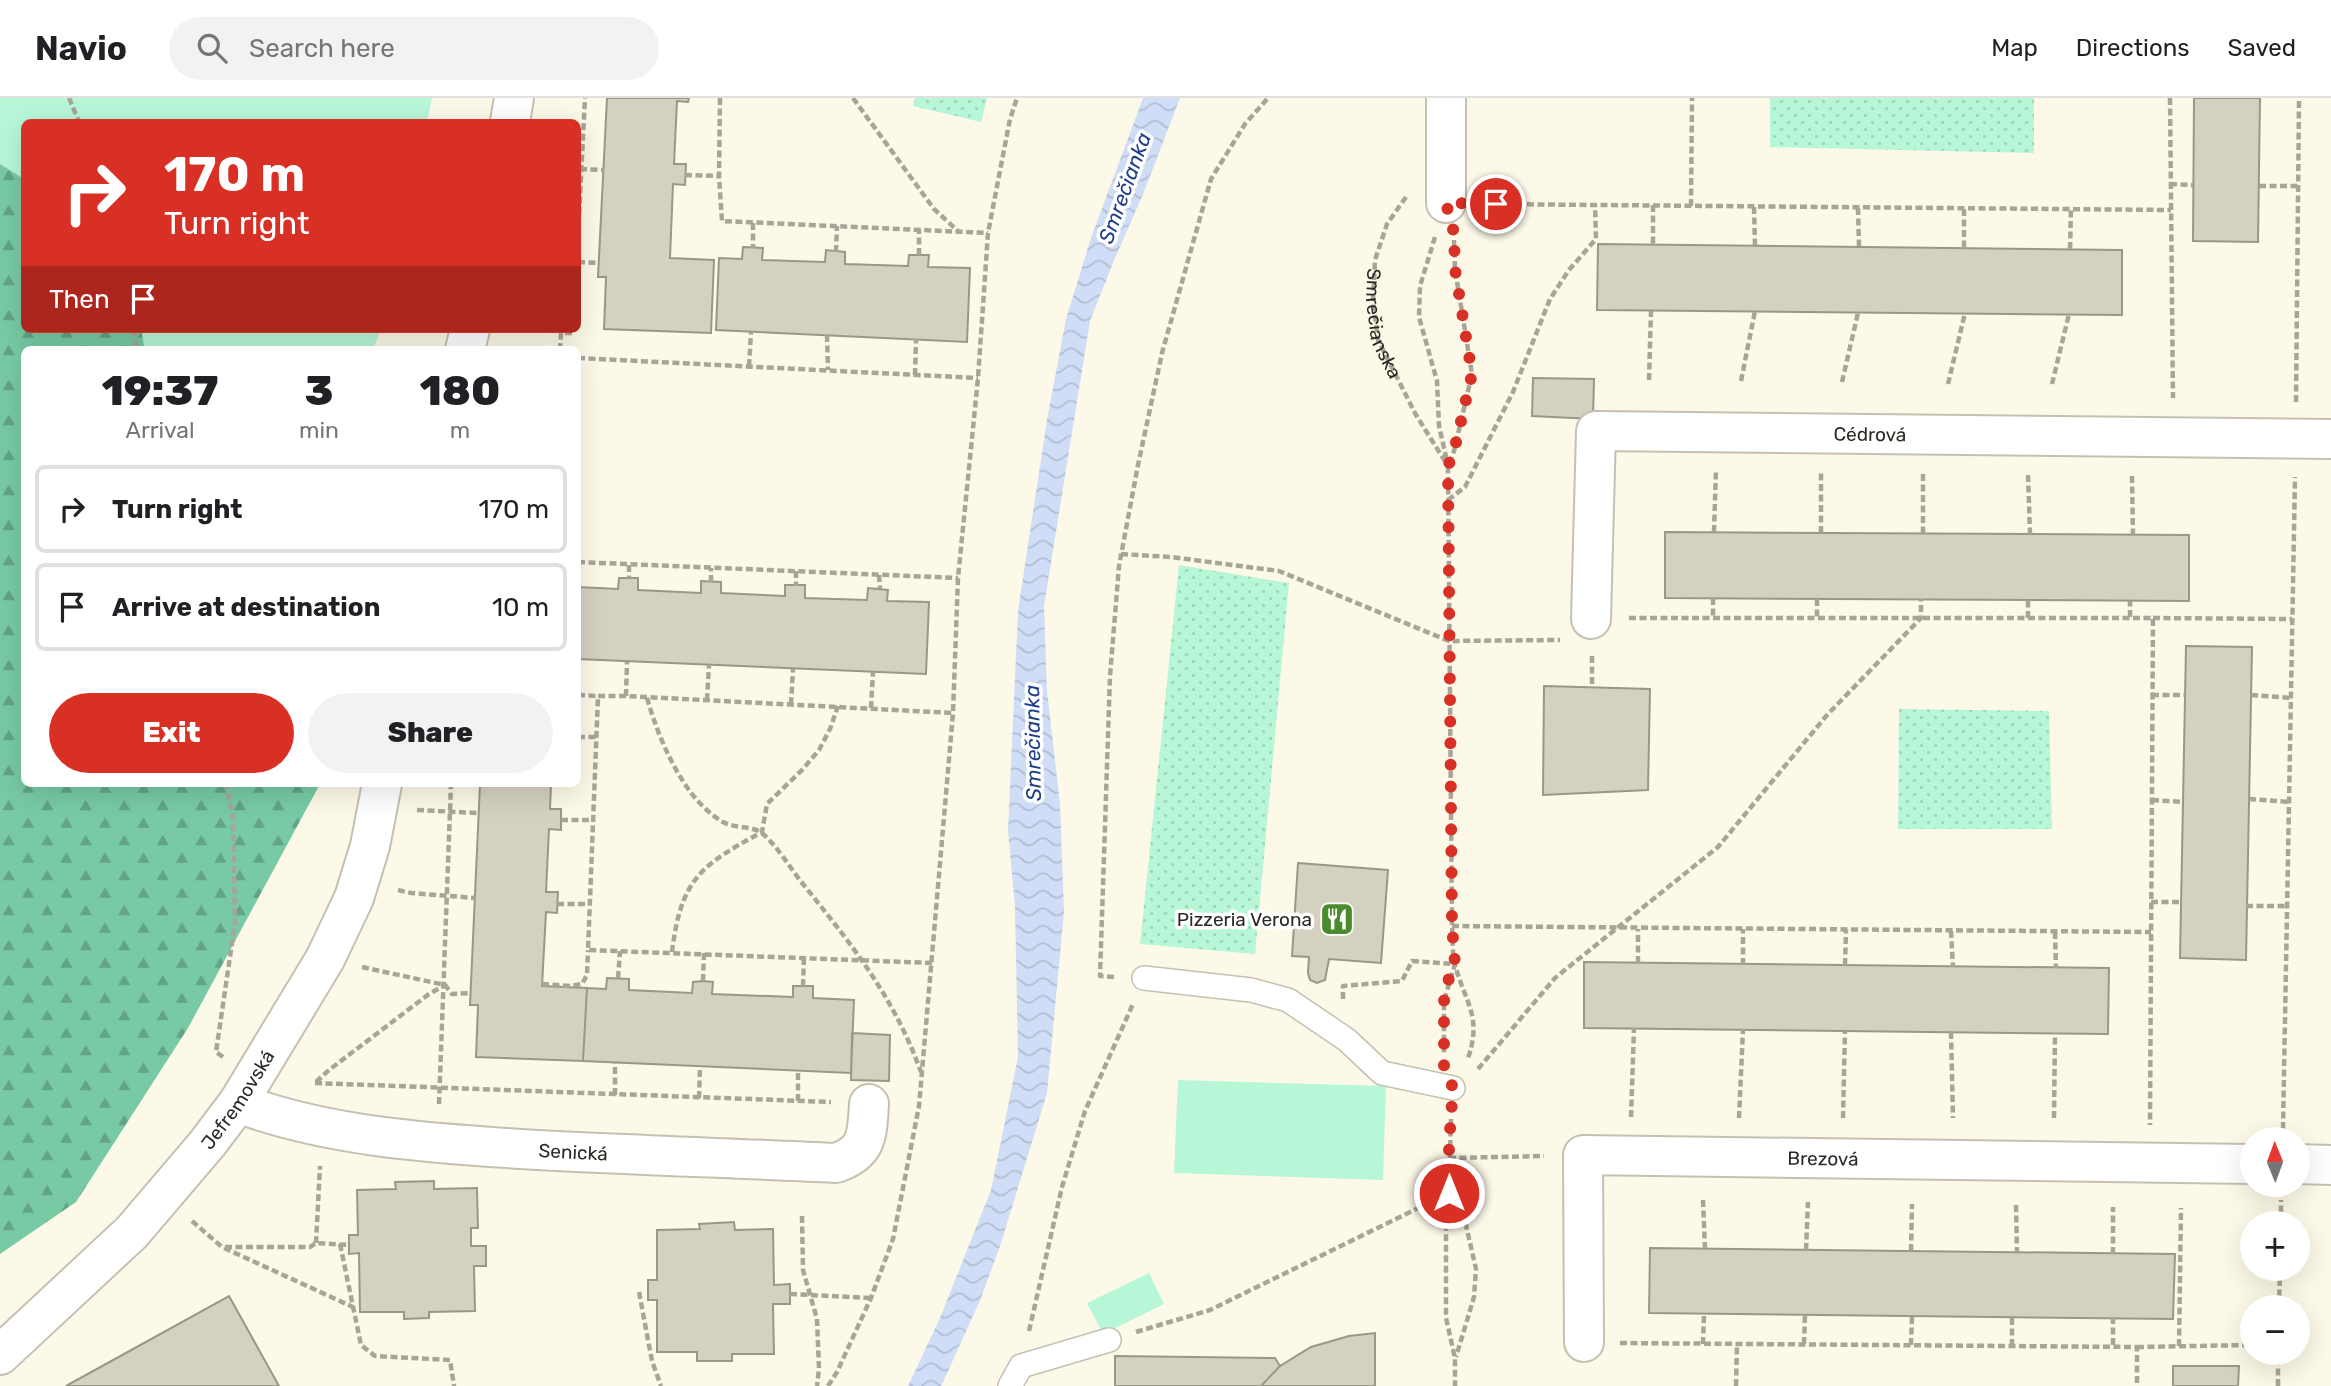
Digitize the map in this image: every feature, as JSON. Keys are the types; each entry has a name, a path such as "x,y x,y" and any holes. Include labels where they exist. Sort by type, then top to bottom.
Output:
{"street":[{"path":"510,119 514,98"},
{"path":"1446,98 1446,203"},
{"name":"Cédrová","path":"1578,630 1596,431 2314,439"},
{"name":"Jefremovská","path":"0,1355 132,1232 207,1144 245,1091 325,959 354,898 370,846 380,792"},
{"name":"Senická","path":"245,1091 286,1119 438,1143 835,1163 851,1157 863,1144 869,1104"},
{"path":"1583,1155 1584,1342"},
{"name":"Brezová","path":"1583,1155 2240,1164"},
{"path":"2310,1173 2331,1165"}],"lane":[{"path":"1144,978 1251,990 1288,1000 1341,1035 1382,1073 1457,1083"},
{"path":"1016,1376 1109,1340"}],"path":[{"path":"69,98 78,119"},
{"path":"581,157 586,98"},
{"path":"720,98 719,176 722,221 988,233"},
{"path":"853,98 934,209 958,231"},
{"path":"828,1386 838,1372 871,1298 893,1239 919,1106 953,713 958,578 978,378 988,233 1010,119 1017,98"},
{"path":"1016,1376 1062,1187 1085,1111 1144,978 1100,976 1110,676 1121,554 1162,353 1211,179 1245,124 1268,98"},
{"path":"1691,206 1692,98"},
{"path":"2170,98 2173,438"},
{"path":"2283,1127 2292,619 2314,439 2298,186 2299,98"},
{"path":"581,169 604,170"},
{"path":"685,175 719,176"},
{"path":"2171,184 2193,185"},
{"path":"2259,186 2298,186"},
{"name":"Smrečianska","path":"1409,193 1387,224 1375,260 1373,300 1378,340 1416,415 1448,466"},
{"path":"1446,203 2171,210"},
{"name":"Smrečianska","path":"1446,203 1454,233 1455,269 1472,374 1448,466"},
{"name":"Smrečianska","path":"1446,203 1420,286 1419,317 1437,381 1439,426 1448,466 1452,926 1455,964 1474,1017 1473,1047 1457,1083 1449,1158 1446,1318 1455,1358 1455,1386"},
{"path":"1448,500 1465,487 1513,392 1550,299 1569,270 1596,239 1595,205"},
{"path":"1653,205 1653,244"},
{"path":"1754,207 1755,245"},
{"path":"1858,208 1859,246"},
{"path":"2070,249 2071,208"},
{"path":"1964,209 1964,247"},
{"path":"753,223 753,248"},
{"path":"836,251 837,226"},
{"path":"919,230 919,255"},
{"path":"581,262 599,263"},
{"path":"1649,380 1651,310"},
{"path":"1741,381 1755,311"},
{"path":"1842,382 1858,313"},
{"path":"1948,384 1965,313"},
{"path":"2052,384 2069,314"},
{"path":"750,366 751,332"},
{"path":"827,335 828,370"},
{"path":"915,375 916,340"},
{"path":"581,358 978,378"},
{"path":"1714,532 1717,433"},
{"path":"1821,533 1822,433"},
{"path":"1922,435 1923,534"},
{"path":"2027,436 2030,534"},
{"path":"2132,437 2133,535"},
{"path":"1121,554 1171,557 1279,571 1450,641 1713,618 2292,619"},
{"path":"581,562 958,578"},
{"path":"629,565 629,578"},
{"path":"711,568 711,582"},
{"path":"796,571 796,586"},
{"path":"879,575 880,589"},
{"path":"1713,598 1713,618"},
{"path":"1817,598 1817,618"},
{"path":"1457,1083 1477,1070 1555,978 1718,847 1827,715 1921,618 1921,599"},
{"path":"2028,600 2028,618"},
{"path":"2130,601 2130,617"},
{"path":"2150,1164 2153,618"},
{"path":"626,696 627,662"},
{"path":"707,700 709,665"},
{"path":"791,704 793,669"},
{"path":"871,708 873,672"},
{"path":"581,695 953,713"},
{"path":"2152,695 2185,695"},
{"path":"2251,695 2291,698"},
{"path":"542,984 582,984 587,975 598,696"},
{"path":"647,698 655,727 693,795 710,814 727,824 762,832 862,959 907,1034 922,1076"},
{"path":"672,953 676,919 683,897 692,883 713,862 762,832 767,804 819,750 838,706"},
{"path":"581,737 596,737"},
{"path":"227,787 233,818 235,923 216,1052 245,1091"},
{"path":"438,1143 451,787"},
{"path":"380,792 413,810 478,813"},
{"path":"2249,799 2289,802"},
{"path":"2152,800 2183,802"},
{"path":"561,820 593,820"},
{"path":"360,878 411,893 475,898"},
{"path":"2151,902 2181,902"},
{"path":"557,904 589,904"},
{"path":"2246,906 2287,906"},
{"path":"1452,926 2151,932"},
{"path":"1638,929 1638,963"},
{"path":"1743,929 1743,965"},
{"path":"1845,965 1846,930"},
{"path":"1951,931 1952,967"},
{"path":"2055,932 2056,968"},
{"path":"588,950 932,963"},
{"path":"618,978 620,951"},
{"path":"703,981 705,953"},
{"path":"803,986 804,957"},
{"path":"325,959 445,985 453,993 471,993"},
{"path":"1341,1035 1343,986 1402,981 1412,961 1455,964"},
{"name":"Smrečianska","path":"1455,964 1444,1001 1444,1066 1457,1083"},
{"path":"445,985 351,1053 316,1083 919,1106"},
{"path":"1631,1118 1634,1028"},
{"path":"1739,1118 1743,1030"},
{"path":"1843,1118 1845,1031"},
{"path":"1951,1032 1953,1118"},
{"path":"2054,1033 2054,1118"},
{"path":"615,1063 615,1095"},
{"path":"699,1098 700,1066"},
{"path":"798,1070 798,1101"},
{"path":"1449,1158 1583,1155"},
{"path":"1109,1340 1210,1310 1449,1193"},
{"name":"Smrečianska","path":"1449,1193 1463,1212 1476,1269 1474,1297 1455,1358"},
{"path":"1703,1200 1705,1248"},
{"path":"1807,1250 1808,1202"},
{"path":"1911,1251 1912,1204"},
{"path":"2016,1205 2017,1252"},
{"path":"2113,1207 2113,1254"},
{"path":"2179,1346 2181,1208"},
{"path":"802,1216 803,1270 817,1319 817,1386"},
{"path":"349,1245 316,1242 310,1247 222,1247 353,1307"},
{"path":"340,1244 361,1345 375,1356 450,1360 454,1386"},
{"path":"639,1292 652,1361 661,1386"},
{"path":"790,1294 871,1298"},
{"path":"1703,1343 1704,1314"},
{"path":"1804,1344 1805,1315"},
{"path":"1911,1345 1912,1316"},
{"path":"2012,1318 2012,1346"},
{"path":"2113,1318 2113,1345"},
{"path":"1584,1342 2137,1347 2240,1345"},
{"path":"1737,1344 1737,1386"},
{"path":"2137,1347 2137,1386"},
{"path":"2278,1365 2278,1386"}],"green space":[{"path":"0,98 432,98 428,119 21,119 21,177 0,164"},
{"path":"915,98 987,98 981,122 913,106"},
{"path":"1770,98 2034,98 2034,153 1770,147"},
{"path":"0,164 21,177 21,333 142,333 144,346 21,346 21,787 318,787 188,1028 76,1202 0,1254"},
{"path":"142,333 379,333 375,346 144,346"},
{"path":"1179,565 1289,583 1255,954 1140,944"},
{"path":"1899,709 2049,711 2052,829 1898,829"},
{"path":"1178,1080 1386,1086 1383,1180 1174,1173"},
{"path":"1149,1273 1164,1304 1103,1334 1087,1303"}],"water":[{"name":"Smrečianka","path":"1143,98 1180,98 1090,321 1044,606 1047,691 1060,804 1064,912 1047,1093 1001,1243 981,1298 944,1380 941,1386 908,1386 940,1318 991,1190 1018,1057 1015,907 1008,831 1018,611 1047,420 1066,319 1091,238"}],"building":[{"path":"607,98 689,98 688,102 677,101 674,164 686,164 685,185 673,184 670,258 714,260 711,333 604,329 606,277 598,277"},
{"path":"2194,98 2260,98 2258,242 2193,241"},
{"path":"1598,244 2122,250 2122,315 1597,310"},
{"path":"743,247 763,248 762,260 825,262 826,250 845,252 845,264 908,266 909,255 929,255 928,267 970,268 967,342 716,330 719,258 742,259"},
{"path":"1533,378 1594,379 1593,419 1532,416"},
{"path":"1665,532 2189,535 2189,601 1665,598"},
{"path":"619,578 638,578 638,590 701,593 701,581 721,582 721,593 785,596 785,585 805,585 805,598 867,600 868,588 888,590 887,601 929,602 926,674 581,659 581,587 618,589"},
{"path":"2186,646 2252,647 2246,960 2180,958"},
{"path":"1544,686 1650,689 1648,790 1543,795"},
{"path":"480,787 551,787 550,809 561,809 561,830 549,829 546,892 558,892 557,913 546,912 542,986 587,988 583,1061 476,1057 478,1005 470,1005"},
{"path":"1298,863 1388,870 1381,963 1329,959 1325,980 1317,983 1310,980 1309,957 1292,956"},
{"path":"1584,962 2109,968 2108,1034 1584,1028"},
{"path":"607,978 629,979 629,990 692,993 693,982 713,982 712,994 793,997 793,986 813,986 813,998 854,1000 851,1073 583,1061 587,988 606,989"},
{"path":"852,1033 890,1035 889,1081 851,1080"},
{"path":"434,1181 434,1189 477,1188 478,1228 471,1228 471,1246 486,1246 486,1266 474,1266 475,1311 429,1312 429,1318 404,1319 404,1312 360,1312 359,1253 349,1254 349,1235 358,1235 357,1190 396,1189 395,1182"},
{"path":"734,1222 735,1230 773,1229 774,1285 790,1284 790,1304 773,1304 774,1354 732,1354 732,1361 697,1361 697,1352 657,1352 657,1300 648,1300 648,1280 657,1280 657,1230 700,1229 699,1224"},
{"path":"1650,1248 2175,1254 2173,1319 1649,1313"},
{"path":"229,1296 279,1386 66,1386 115,1359"},
{"path":"1375,1333 1375,1386 1261,1386 1280,1366 1311,1347 1349,1336"},
{"path":"1115,1356 1275,1358 1280,1366 1261,1386 1115,1386"},
{"path":"2173,1366 2239,1366 2238,1386 2173,1386"}],"place":[{"name":"Pizzeria Verona","path":"1337,919"}],"route":[{"path":"1449,1193 1453,1088 1444,1066 1444,1001 1455,964 1452,926 1448,466 1472,374 1455,269 1454,233 1446,203 1496,204"}]}
